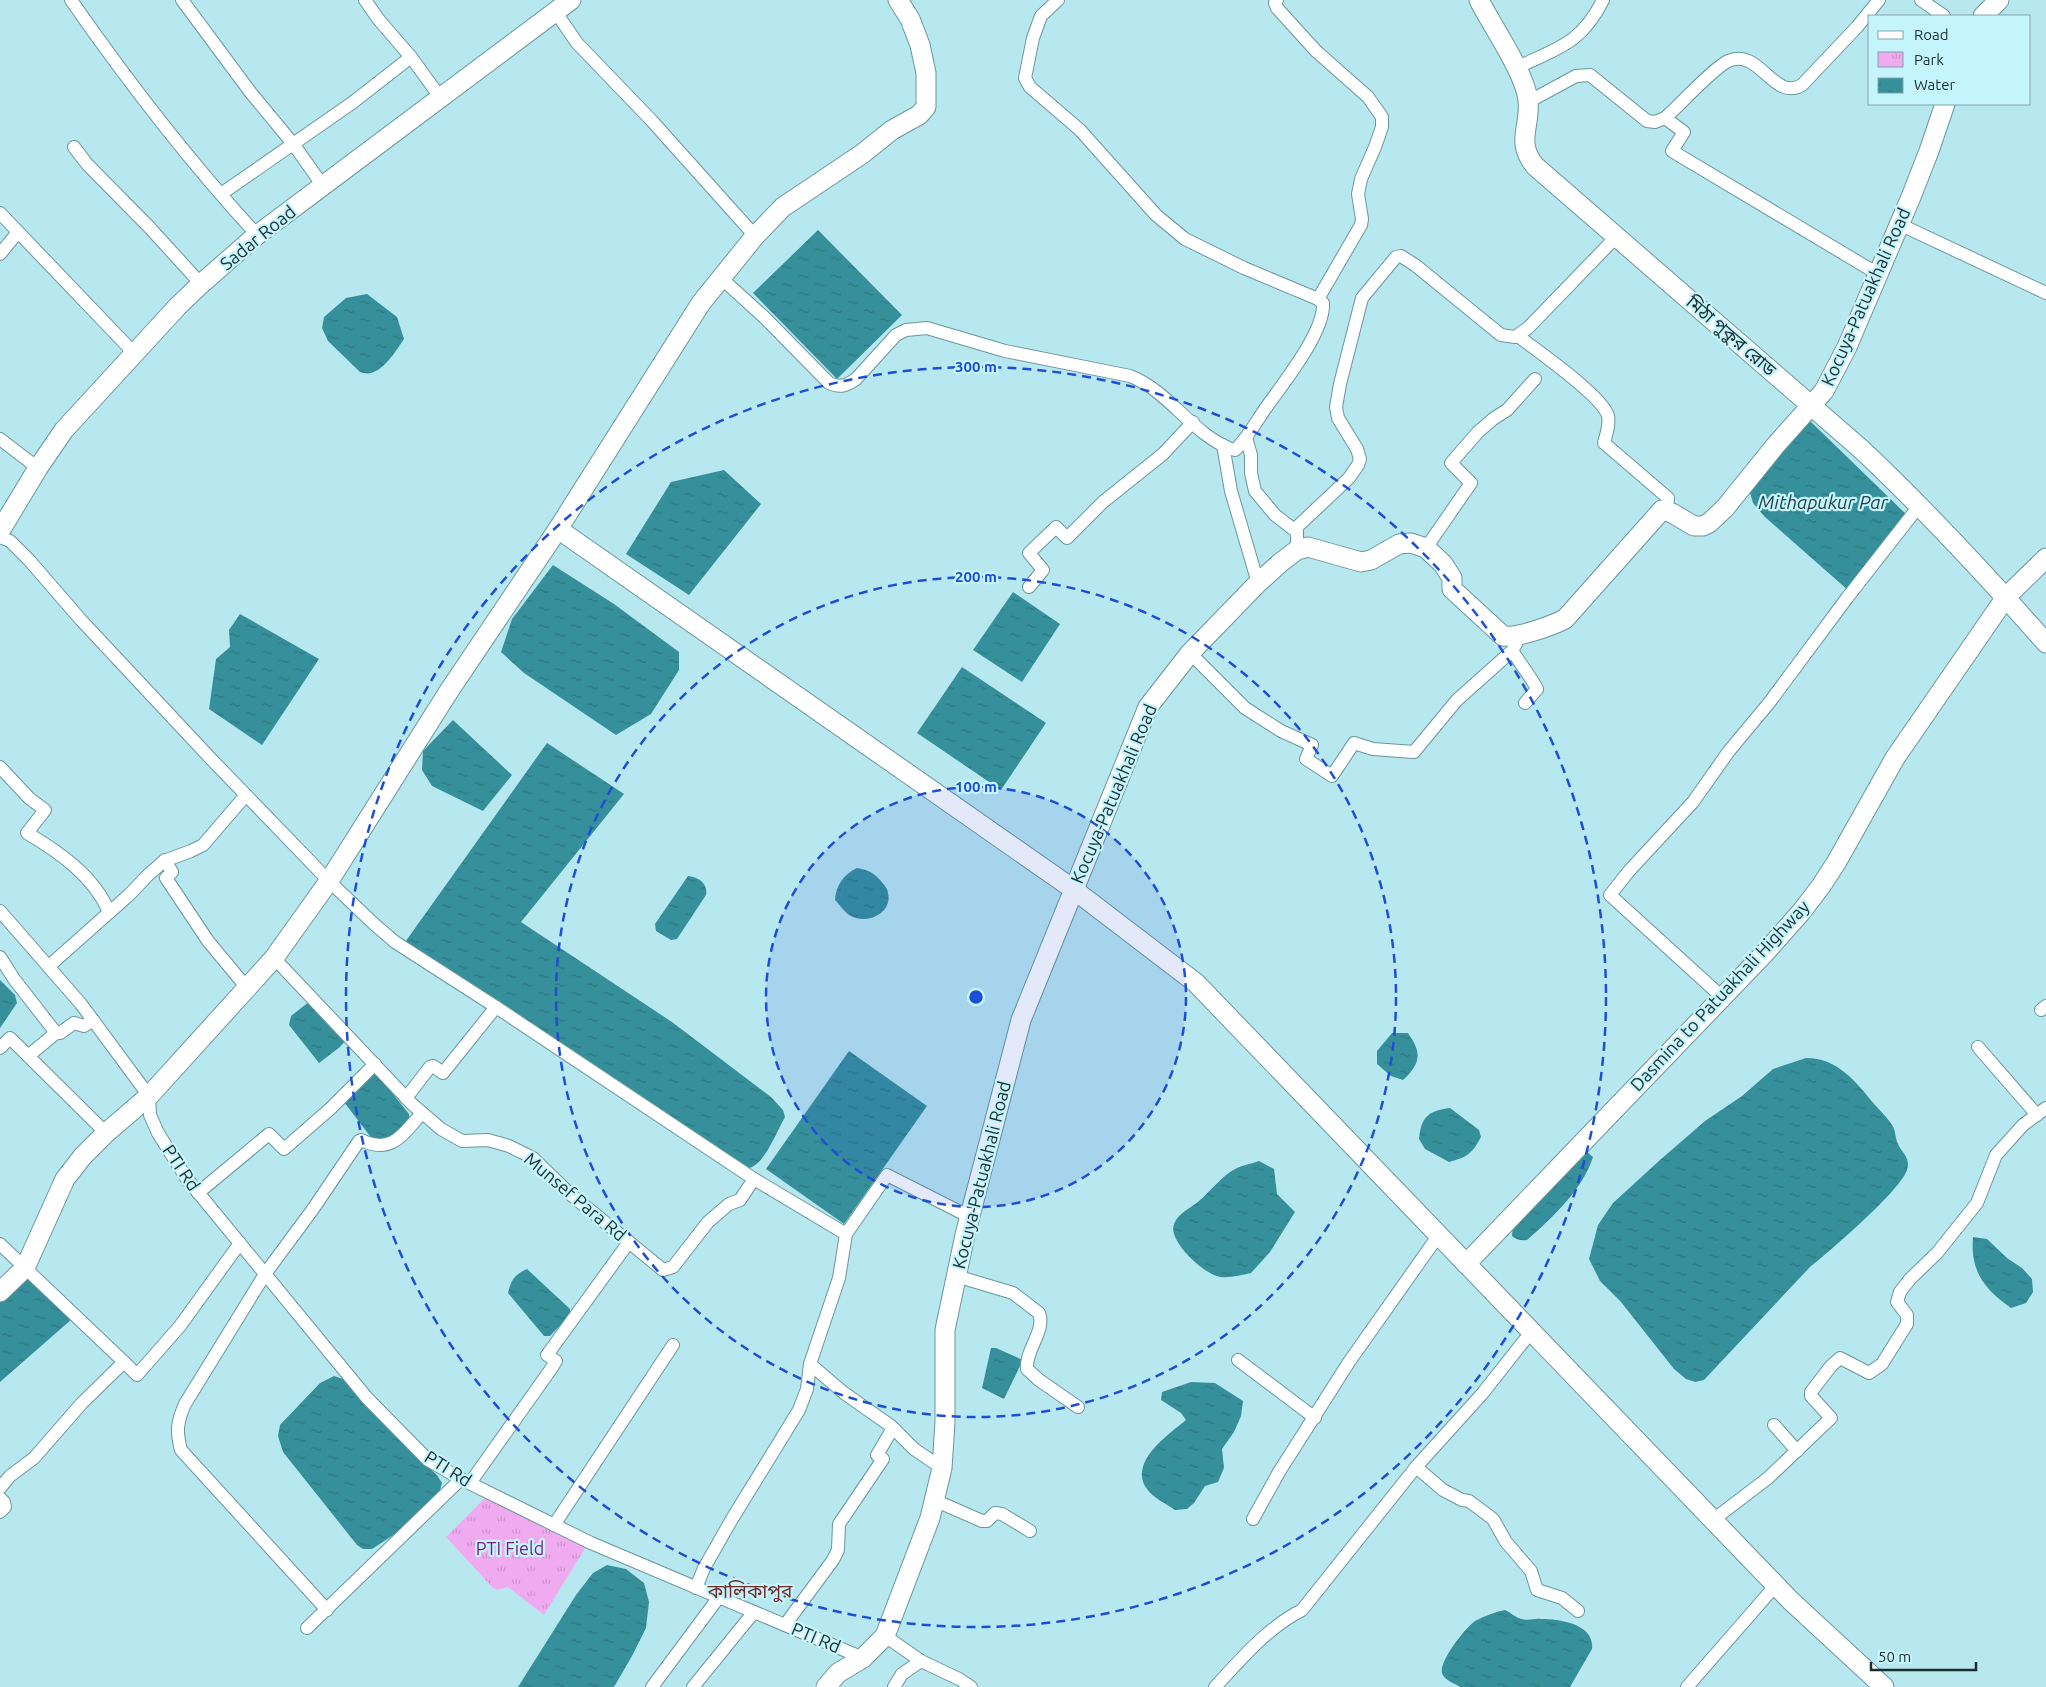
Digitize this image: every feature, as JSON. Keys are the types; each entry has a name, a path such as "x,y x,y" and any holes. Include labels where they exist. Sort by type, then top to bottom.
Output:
{"street":[{"path":"71,0 176,140 257,236"},
{"path":"182,0 251,93 294,145 323,186"},
{"path":"365,0 379,20 411,57 440,98"},
{"name":"Sadar Road","path":"0,531 38,468 64,430 134,353 201,284 257,236 571,0"},
{"path":"0,1292 25,1268 65,1179 83,1156 106,1133 149,1096 274,958 329,880 449,691 558,529 701,303 755,236 784,207 862,154 892,130 919,115 926,107 926,73 920,45 910,19 898,0"},
{"path":"721,278 764,317 829,383 836,386 848,384 856,379 896,335 906,330 927,328 1005,351 1130,376 1145,382 1223,445 1234,450 1246,438 1298,363 1317,329 1323,302 1244,268 1185,239 1156,215 1080,130 1030,87 1025,78 1033,38 1041,16 1058,0"},
{"path":"1277,0 1275,3 1277,8 1316,51 1368,97 1382,118 1382,127 1361,179 1358,194 1362,219 1361,225 1318,299"},
{"name":"মিঠা পুকুর রোড","path":"1479,0 1516,68 1528,102 1524,138 1525,149 1535,166 1861,449 1919,506 2006,597 2046,643"},
{"path":"1516,68 1580,35 1590,24 1604,0"},
{"path":"1528,102 1568,79 1585,74 1593,77 1647,121 1655,122 1665,118 1716,70 1728,62 1736,60 1754,63 1782,88 1795,89 1802,85 1857,27 1879,0"},
{"path":"1921,0 1943,15"},
{"path":"1984,15 1999,0"},
{"path":"555,11 577,43 652,121 755,236"},
{"path":"221,194 352,104 411,57"},
{"name":"Kocuya-Patuakhali Road","path":"1667,510 1694,526 1703,526 1709,523 1725,508 1775,446 1824,391 1843,354 1878,274 1929,152 1945,105"},
{"path":"1665,118 1684,132 1672,152 1878,274"},
{"path":"74,147 86,164 150,228 201,284"},
{"path":"0,213 134,353"},
{"path":"1899,224 2046,293"},
{"path":"0,254 18,232"},
{"path":"1518,336 1533,323 1616,237"},
{"path":"1190,653 1244,708 1281,731 1312,745 1306,759 1332,776 1354,743 1373,749 1414,752 1457,700 1517,642 1565,619 1662,510 1667,510 1668,498 1604,443 1608,426 1608,415 1599,402 1560,368 1518,336 1501,335 1416,265 1401,256 1396,257 1362,298 1340,384 1336,408 1338,418 1357,449 1360,459 1358,465 1350,478 1298,527 1297,541"},
{"path":"1426,548 1471,483 1451,462 1478,432 1507,410 1535,379"},
{"path":"1029,587 1043,570 1029,553 1056,527 1067,538 1103,502 1163,454 1193,422"},
{"path":"1246,438 1251,455 1251,473 1255,491 1297,541 1361,562 1371,560 1406,542 1426,548 1443,564 1452,578 1452,589 1503,636 1511,637 1517,642"},
{"path":"0,439 38,468"},
{"path":"1223,445 1230,491 1258,583"},
{"path":"1722,997 1610,895 1629,870 1693,802 1729,751 1769,703 1847,598 1919,506"},
{"path":"558,529 1073,890 1196,984 1776,1585 1884,1687"},
{"path":"0,537 10,541 29,560 81,620 246,795 329,880 395,942 496,1007 754,1180 846,1234"},
{"name":"Kocuya-Patuakhali Road","path":"826,1687 838,1673 863,1658 885,1636 913,1565 934,1500 942,1468 946,1422 945,1330 970,1217 1021,1020 1148,707 1190,653 1280,562 1297,541"},
{"name":"Dasmina to Patuakhali Highway","path":"1466,1264 1796,918 1836,863 1895,758 2006,597 2046,558"},
{"path":"1517,642 1515,657 1523,665 1537,689 1525,703"},
{"path":"0,768 45,810 27,833 64,856 93,887 108,912"},
{"path":"49,966 165,860 202,845 246,795"},
{"path":"165,860 172,872 166,878 208,941 247,988"},
{"path":"0,911 49,966 93,1020 149,1096"},
{"path":"0,957 14,979 56,1032"},
{"name":"Munsef Para Rd","path":"274,958 422,1113 462,1141 488,1140 510,1146 533,1158 569,1193 663,1270 673,1267 708,1222 729,1204 740,1200 754,1180"},
{"path":"406,1098 430,1067 433,1066 443,1073 496,1007"},
{"path":"28,1056 56,1032 60,1033 74,1023 84,1026 93,1020"},
{"path":"0,1048 10,1038 106,1133"},
{"path":"1713,1520 1768,1478 1831,1418 1811,1396 1811,1392 1840,1358 1869,1373 1882,1364 1907,1324 1907,1315 1897,1302 1900,1292 1910,1279 1937,1253 1977,1203 1996,1155 2023,1125 2041,1111 1978,1047"},
{"path":"198,1193 269,1134 284,1149 330,1108 374,1064"},
{"name":"PTI Rd","path":"149,1096 150,1115 158,1133 187,1179 367,1398 428,1460 466,1481 614,1553 863,1658"},
{"path":"326,1610 181,1450 178,1436 178,1420 185,1404 265,1274 313,1209 358,1141 361,1140 374,1146 395,1141 422,1113"},
{"path":"696,1588 704,1568 732,1519 799,1410 807,1389 810,1364 838,1278 846,1234 887,1174 970,1217"},
{"path":"1253,1519 1279,1472 1349,1362 1438,1236"},
{"path":"307,1628 466,1481 551,1369 556,1361 547,1355 629,1242"},
{"path":"0,1244 137,1375 180,1326 240,1243"},
{"path":"956,1276 1013,1293 1040,1313 1041,1320 1027,1360 1027,1369 1039,1380 1078,1407"},
{"path":"1215,1687 1268,1631 1302,1610 1416,1467 1482,1394 1531,1332"},
{"path":"554,1524 673,1345"},
{"path":"1238,1360 1315,1418"},
{"path":"0,1488 10,1476 34,1458 82,1403 124,1362"},
{"path":"810,1364 844,1393 893,1428 914,1450 942,1468"},
{"path":"1774,1425 1797,1451"},
{"path":"785,1625 833,1560 838,1550 839,1524 883,1459 877,1455 893,1428"},
{"path":"1416,1467 1443,1490 1462,1500 1469,1501 1493,1519 1506,1542 1531,1571 1537,1590 1562,1598 1578,1612"},
{"path":"0,1498 4,1502 5,1507 0,1512"},
{"path":"934,1500 982,1521 987,1521 995,1514 1002,1514 1030,1531"},
{"path":"1687,1687 1776,1585"},
{"path":"652,1687 719,1597"},
{"path":"693,1687 754,1612"},
{"path":"885,1636 921,1661 959,1679 971,1687"},
{"path":"894,1687 902,1674 921,1661"}],"green space":[{"name":"PTI Field","path":"487,1496 587,1545 544,1615 508,1587 497,1590 493,1588 446,1537"}],"water":[{"path":"818,230 902,315 837,379 753,293"},
{"path":"367,294 397,317 404,339 380,369 367,373 360,372 328,341 322,328 324,317 346,298"},
{"name":"Mithapukur Par","path":"1810,421 1909,517 1849,591 1765,517 1753,503 1749,489"},
{"path":"724,470 761,504 689,595 626,554 671,482"},
{"path":"553,565 614,604 679,652 679,670 651,714 616,735 524,673 501,652 512,619"},
{"path":"1013,592 1060,624 1022,682 973,650"},
{"path":"240,614 319,659 262,745 209,709 216,659 230,647 229,630"},
{"path":"962,667 1046,723 1001,790 917,733"},
{"path":"453,720 512,775 483,811 432,786 422,770 423,751"},
{"path":"547,743 624,794 521,922 672,1022 771,1097 783,1110 785,1117 766,1153 761,1160 750,1168 556,1046 403,945"},
{"path":"857,868 875,875 888,891 889,900 887,906 883,911 871,918 864,919 851,916 835,900 837,890 842,881 848,873"},
{"path":"688,876 696,878 704,884 706,895 677,939 671,940 656,931 655,924"},
{"path":"0,980 15,995 17,1003 0,1028"},
{"path":"310,1001 346,1040 319,1063 289,1025 291,1016"},
{"path":"1392,1033 1408,1033 1416,1046 1418,1058 1409,1074 1403,1080 1391,1076 1377,1064 1377,1051"},
{"path":"849,1051 927,1106 844,1224 766,1169"},
{"path":"1806,1058 1828,1062 1845,1073 1861,1088 1892,1125 1898,1144 1908,1162 1907,1170 1902,1180 1892,1192 1810,1267 1704,1380 1695,1382 1686,1379 1674,1369 1621,1302 1600,1281 1589,1259 1598,1225 1613,1203 1705,1121 1742,1096 1773,1069"},
{"path":"371,1072 377,1074 409,1114 409,1121 403,1130 385,1138 373,1140 344,1102"},
{"path":"1450,1108 1479,1130 1481,1137 1468,1154 1449,1162 1425,1149 1419,1139 1422,1125 1427,1116 1436,1111"},
{"path":"1587,1152 1593,1157 1588,1169 1566,1202 1527,1240 1519,1240 1512,1236 1513,1225"},
{"path":"1259,1161 1274,1169 1277,1194 1295,1212 1270,1252 1251,1273 1228,1277 1214,1275 1206,1271 1182,1248 1173,1231 1174,1224 1182,1214 1199,1201 1226,1175 1239,1167"},
{"path":"1973,1237 1987,1239 2007,1258 2022,1268 2032,1279 2033,1292 2026,1303 2011,1308 1986,1286 1974,1260"},
{"path":"527,1269 570,1309 570,1315 550,1336 544,1336 508,1293 514,1278"},
{"path":"25,1275 72,1319 0,1382 0,1299"},
{"path":"991,1348 996,1348 1023,1360 1004,1399 982,1388"},
{"path":"334,1376 346,1380 437,1475 442,1483 439,1493 395,1534 372,1549 363,1549 357,1545 283,1452 278,1436 280,1425 320,1383"},
{"path":"1191,1382 1215,1383 1243,1401 1241,1416 1234,1432 1222,1449 1224,1468 1218,1482 1205,1486 1194,1503 1187,1509 1175,1510 1156,1498 1147,1489 1142,1479 1143,1469 1146,1459 1153,1450 1186,1420 1181,1413 1161,1400 1162,1392"},
{"path":"607,1565 626,1569 644,1583 649,1602 646,1628 614,1687 518,1687 576,1595 593,1573"},
{"path":"1505,1610 1525,1620 1549,1619 1566,1622 1575,1625 1588,1634 1592,1649 1570,1687 1460,1687 1445,1678 1442,1673 1444,1661 1465,1630 1478,1619"}],"district":[{"name":"কালিকাপুর","path":"750,1591"}]}
